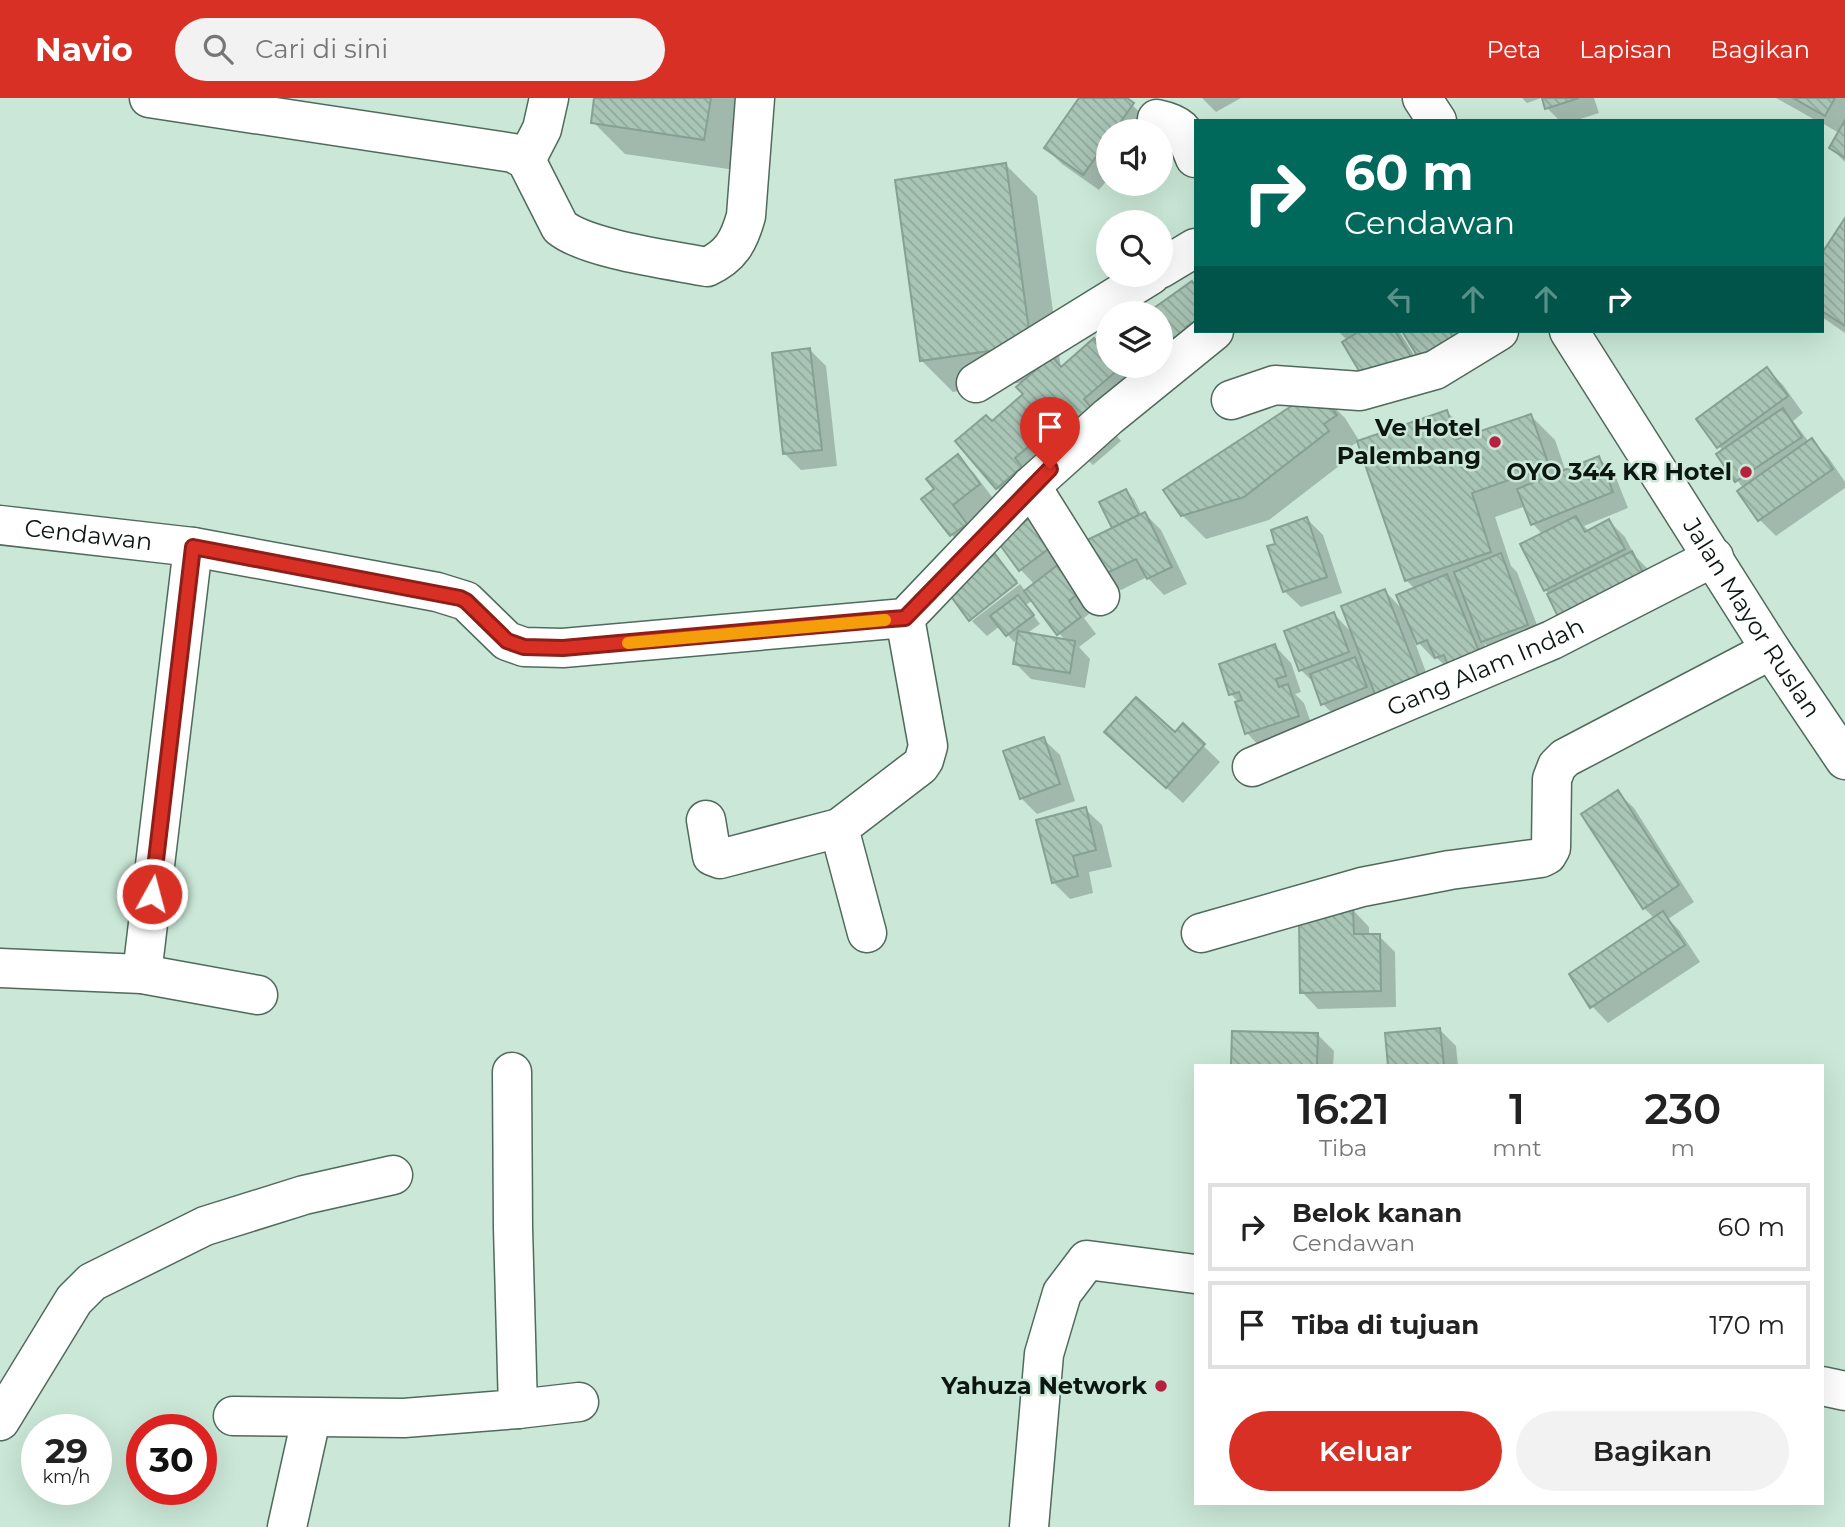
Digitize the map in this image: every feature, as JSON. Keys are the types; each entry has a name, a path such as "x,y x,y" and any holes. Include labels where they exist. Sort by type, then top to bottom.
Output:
{"street":[{"path":"149,98 513,153 526,160 560,227 568,234 588,242 707,267 722,261 732,251 741,235 746,216 755,98"},
{"path":"526,160 542,129 549,98"},
{"path":"1173,123 1181,127 1194,156"},
{"path":"1173,261 1194,249"},
{"path":"976,383 1132,287"},
{"path":"706,820 712,856 720,859 839,828 920,766 928,746 905,618 1031,486 1108,417 1212,333"},
{"path":"1231,400 1275,384 1360,391 1435,370 1496,333"},
{"name":"Jalan Mayor Ruslan","path":"1570,333 1771,650 1845,760"},
{"path":"1031,486 1100,596"},
{"name":"Cendawan","path":"0,525 193,547 460,598 507,641 524,647 563,648 905,618"},
{"path":"142,974 193,547"},
{"name":"Gang Alam Indah","path":"1252,767 1552,640 1714,557"},
{"path":"1201,933 1362,887 1450,870 1541,858 1547,855 1551,848 1552,779 1565,758 1771,650"},
{"path":"839,828 867,933"},
{"path":"0,968 142,974 258,995"},
{"path":"512,1072 513,1228 519,1409"},
{"path":"0,1421 74,1300 92,1282 205,1226 304,1195 393,1175"},
{"path":"1029,1527 1044,1354 1062,1293 1087,1260 1194,1273"},
{"path":"1824,1386 1845,1391"},
{"path":"233,1416 404,1418 579,1402"},
{"path":"287,1527 310,1419"}],"building":[{"path":"594,98 711,98 704,140 591,123"},
{"path":"1079,98 1127,98 1134,103 1123,119 1096,119 1096,157 1083,175 1044,148"},
{"path":"1542,98 1579,98 1545,109"},
{"path":"1793,98 1835,98 1825,116"},
{"path":"1845,120 1845,158 1829,148"},
{"path":"1006,163 1031,345 920,361 895,180"},
{"path":"1845,218 1845,326 1824,312 1824,250"},
{"path":"1192,281 1194,322 1186,327 1193,337 1173,346 1173,301 1164,301"},
{"path":"1357,333 1396,333 1411,357 1367,384 1342,342"},
{"path":"1403,333 1450,333 1455,340 1421,362"},
{"path":"1094,338 1096,340 1096,378 1108,378 1084,399 1098,416 1067,442 1053,426 1015,458 1022,467 996,489 955,441 986,415 992,421 1023,394 1016,387 1052,356 1061,367"},
{"path":"810,348 822,450 783,454 772,353"},
{"path":"1767,367 1788,396 1717,448 1696,419"},
{"path":"1321,392 1337,415 1324,424 1329,431 1244,497 1181,516 1163,490 1307,396"},
{"path":"1783,408 1802,437 1735,482 1716,454"},
{"path":"1447,410 1457,439 1531,414 1549,466 1472,493 1491,552 1405,581 1357,441"},
{"path":"1812,438 1833,469 1758,521 1737,491"},
{"path":"958,454 980,484 953,505 967,524 950,536 921,499 934,489 926,479"},
{"path":"1599,456 1613,492 1531,525 1517,489"},
{"path":"1126,489 1139,515 1112,528 1099,502"},
{"path":"1145,512 1172,567 1147,579 1136,559 1103,575 1087,540"},
{"path":"1032,516 1055,544 1019,571 998,542"},
{"path":"1576,516 1585,532 1609,519 1625,549 1544,591 1520,544"},
{"path":"1307,517 1327,577 1283,592 1267,546 1275,544 1271,530"},
{"path":"1632,551 1647,581 1562,625 1547,594"},
{"path":"1501,553 1528,625 1481,642 1454,572"},
{"path":"995,554 1017,583 969,621 947,591"},
{"path":"1059,564 1080,592 1069,601 1081,617 1057,635 1024,591"},
{"path":"1447,574 1483,661 1452,675 1444,655 1435,658 1427,640 1417,644 1396,595"},
{"path":"1385,589 1419,677 1375,694 1341,606"},
{"path":"1018,595 1034,615 1006,636 990,616"},
{"path":"1334,612 1349,652 1299,671 1284,631"},
{"path":"1018,631 1075,641 1070,673 1013,664"},
{"path":"1275,644 1286,676 1276,679 1279,687 1288,684 1299,716 1245,734 1235,702 1242,700 1239,692 1229,695 1219,664"},
{"path":"1355,657 1367,687 1321,705 1310,674"},
{"path":"1136,697 1175,732 1183,723 1205,744 1166,788 1104,732"},
{"path":"1044,737 1060,784 1020,799 1003,751"},
{"path":"1618,790 1679,885 1643,909 1581,814"},
{"path":"1086,807 1096,850 1073,856 1078,876 1052,883 1036,820"},
{"path":"1353,909 1354,934 1380,934 1381,991 1300,993 1299,919"},
{"path":"1663,911 1685,945 1590,1008 1569,974"},
{"path":"1440,1028 1444,1064 1388,1064 1385,1033"},
{"path":"1232,1031 1318,1033 1317,1064 1231,1064"}],"slow traffic":[{"path":"628,643 885,620"}],"place":[{"name":"Ve Hotel Palembang","path":"1495,442"},
{"name":"OYO 344 KR Hotel","path":"1746,472"},
{"name":"Yahuza Network","path":"1161,1386"}],"route":[{"path":"152,894 193,547 460,598 507,641 524,647 563,648 905,618 1050,469"}]}
